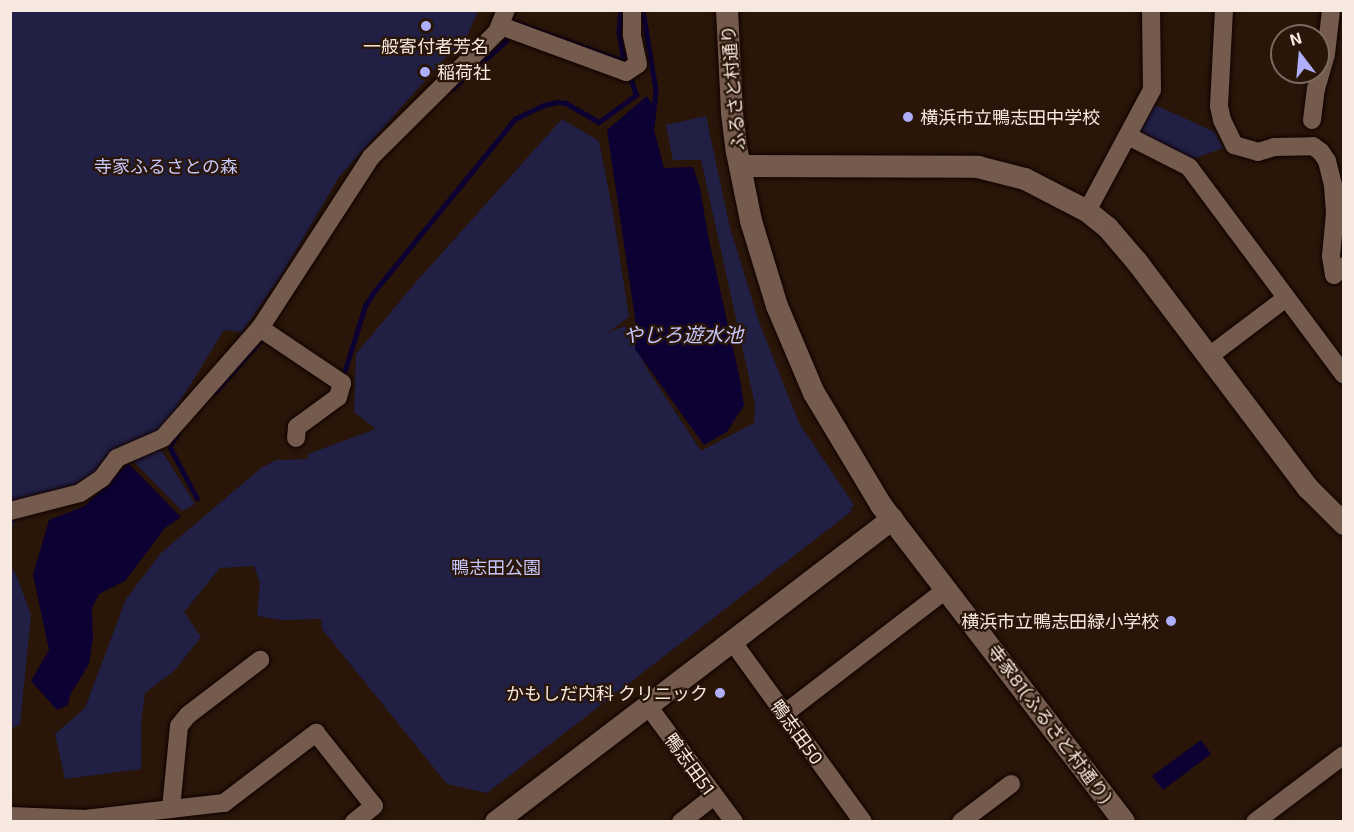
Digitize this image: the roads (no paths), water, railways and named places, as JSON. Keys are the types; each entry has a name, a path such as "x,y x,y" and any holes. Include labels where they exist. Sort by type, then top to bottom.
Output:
{"street":[{"path":"10,511 80,493 102,478 117,458 163,438 260,328 371,157 504,18 626,72 638,64 632,36 632,10"},
{"name":"ふるさと村通り","path":"727,10 731,97 740,166 751,222"},
{"path":"1087,211 1152,90 1151,10"},
{"path":"1224,10 1219,106 1222,120 1234,145 1258,152 1274,147 1312,146 1321,152 1327,161 1333,185 1335,213 1331,256 1334,274 1344,266"},
{"path":"1312,120 1316,89 1326,54 1331,10"},
{"path":"1128,136 1189,167 1286,298 1340,363"},
{"path":"740,166 978,167 1024,179 1087,211 1108,228 1137,262 1308,488 1329,513 1344,524"},
{"name":"寺家81(ふるさと村通り)","path":"751,222 777,306 805,375 832,426 892,519 1124,822"},
{"path":"1208,357 1286,298"},
{"path":"260,328 342,383 338,397 297,427 296,438"},
{"path":"495,822 892,519"},
{"path":"784,714 947,589"},
{"name":"鴨志田50","path":"732,641 863,822"},
{"path":"171,809 179,726 188,715 260,660"},
{"name":"鴨志田51","path":"648,706 734,822"},
{"path":"10,816 85,820 224,803 316,733 374,806 354,822"},
{"path":"1255,822 1344,755"},
{"path":"961,822 1011,784"},
{"path":"681,822 714,796"}],"water":[{"name":"やじろ遊水池","path":"647,96 652,104 652,122 664,168 693,167 700,188 708,235 740,379 744,405 727,432 704,445 635,349 635,318 607,130"},
{"path":"128,463 181,517 165,528 125,581 99,594 92,608 93,638 89,664 70,695 68,705 57,710 31,681 49,650 33,575 49,520 85,506"},
{"path":"1201,740 1211,754 1163,790 1152,776"}],"waterway":[{"path":"621,10 619,31 624,61"},
{"path":"643,10 656,90 652,126"},
{"path":"514,25 515,22 624,61"},
{"path":"452,89 505,42 510,32"},
{"path":"344,373 365,306 373,293 515,119 544,105 557,102 566,103 599,122 636,95 629,75"},
{"path":"215,392 261,340"},
{"path":"178,434 170,447 197,498"}],"place":[{"name":"一般寄付者芳名","path":"426,26"},
{"name":"稲荷社","path":"425,72"},
{"name":"横浜市立鴨志田中学校","path":"908,117"},
{"name":"横浜市立鴨志田緑小学校","path":"1171,621"},
{"name":"かもしだ内科 クリニック","path":"720,693"}],"park label":[{"name":"寺家ふるさとの森","path":"166,166"},
{"name":"鴨志田公園","path":"496,567"}]}
